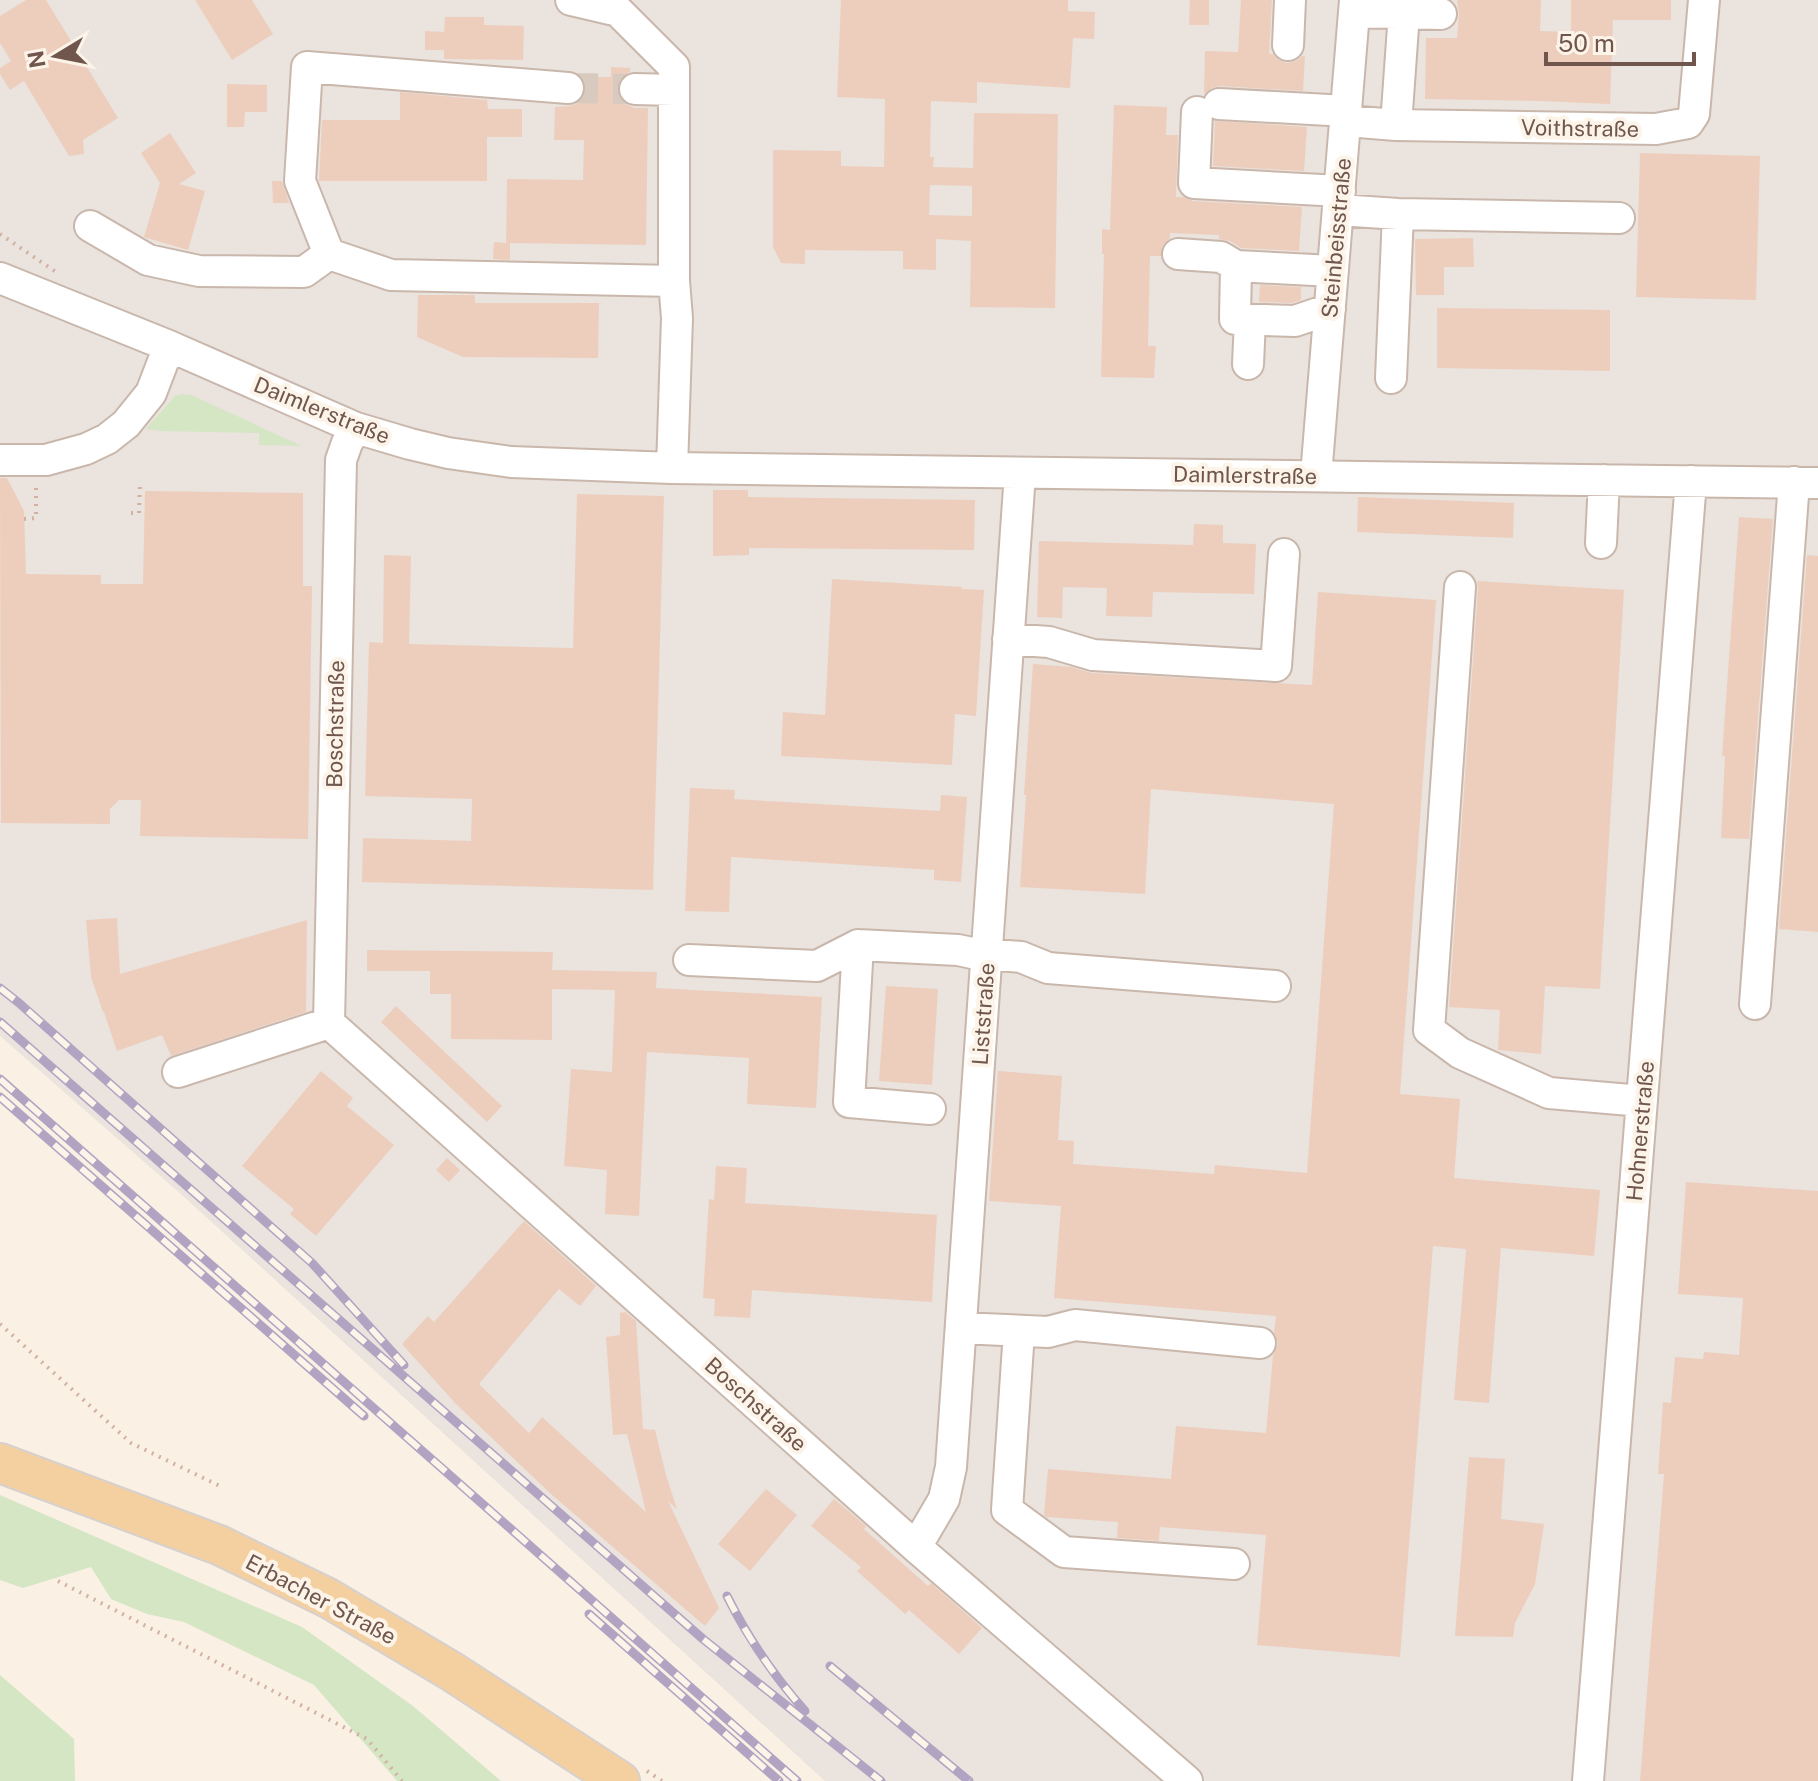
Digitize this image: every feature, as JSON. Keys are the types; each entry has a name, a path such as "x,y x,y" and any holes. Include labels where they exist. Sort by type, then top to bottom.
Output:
{"main road":[{"name":"Erbacher Straße","path":"0,1463 219,1545 328,1598 451,1671 620,1781"}],"street":[{"path":"571,0 618,11 674,67 674,281 677,318 673,455"},
{"path":"1288,45 1290,0"},
{"name":"Voithstraße","path":"1340,201 1194,183 1208,108 1347,116 1396,125 1656,129 1688,123 1694,114 1704,0"},
{"path":"1355,6 1404,13 1441,14"},
{"name":"Steinbeisstraße","path":"1317,461 1355,6"},
{"path":"1396,125 1404,13"},
{"path":"568,88 307,67 300,181 329,254 391,275 674,281"},
{"path":"635,89 674,90"},
{"path":"1340,201 1398,214 1619,218"},
{"path":"1391,378 1398,214"},
{"path":"90,226 148,260 199,271 304,272 329,254"},
{"path":"1178,254 1221,257 1236,266 1333,271"},
{"path":"1236,266 1235,319 1295,321 1329,317"},
{"name":"Daimlerstraße","path":"0,278 169,346 356,428 448,453 511,462 673,455 1020,473 1317,461 1604,480 1806,483"},
{"path":"1248,364 1250,320"},
{"path":"0,460 36,461 86,449 107,439 126,424 151,393 169,346"},
{"name":"Boschstraße","path":"356,428 341,460 329,1023 916,1547 1187,1781"},
{"name":"Liststraße","path":"916,1547 944,1499 951,1467 1020,473"},
{"path":"1601,543 1604,480"},
{"name":"Hohnerstraße","path":"1588,1781 1691,481"},
{"path":"1755,1004 1806,483"},
{"path":"1008,639 1049,642 1093,655 1276,666 1284,554"},
{"path":"1460,587 1429,1030 1460,1053 1549,1093 1642,1101"},
{"path":"858,945 849,1102 930,1109"},
{"path":"689,960 817,966 858,945 958,950 1021,957 1048,968 1275,986"},
{"path":"178,1072 329,1023"},
{"path":"961,1328 1048,1332 1075,1325 1260,1343"},
{"path":"1019,1331 1007,1510 1064,1552 1234,1564"}],"path":[{"path":"0,234 61,275"},
{"path":"24,519 36,518 36,461"},
{"path":"131,513 139,513 140,483"},
{"path":"0,1324 131,1443 222,1487"},
{"path":"58,1581 367,1739 402,1781"}],"shaded area":[{"path":"0,0 1818,0 1818,1781 825,1781 182,1195 0,1036"}],"green space":[{"path":"191,395 302,446 259,445 259,433 146,429 175,396"},
{"path":"0,1495 302,1627 413,1706 501,1781 397,1781 314,1685 184,1622 147,1614 111,1599 91,1567 23,1588 0,1580"},
{"path":"0,1675 74,1739 75,1781 0,1781"}],"building":[{"path":"26,0 46,0 118,118 83,140 84,154 69,156 24,81 10,90 0,74 0,68 11,61 0,43 0,16"},
{"path":"195,0 252,0 273,34 232,60"},
{"path":"841,0 1068,0 1068,11 1095,12 1094,39 1073,38 1070,88 977,82 977,103 931,101 930,157 934,157 933,167 973,168 974,113 1058,114 1055,308 970,307 971,241 936,239 936,270 903,269 903,251 805,250 805,264 781,263 773,247 773,150 841,151 841,166 884,167 885,99 837,97","holes":["930,185 972,186 972,216 929,215"]},
{"path":"1190,0 1209,0 1209,25 1189,25"},
{"path":"1241,0 1272,0 1269,54 1286,63 1305,56 1303,91 1220,86 1204,94 1205,51 1238,52"},
{"path":"1457,0 1541,0 1540,31 1571,32 1571,0 1671,0 1671,20 1613,20 1610,104 1425,99 1426,38 1457,38"},
{"path":"445,17 484,17 484,25 524,26 523,60 444,59 444,50 425,50 425,31 444,32"},
{"path":"611,67 630,68 630,72 619,80 617,89 625,104 648,108 646,245 510,243 510,260 493,259 494,242 506,243 507,179 583,180 584,140 554,140 555,107 576,104 586,90 581,77 611,77"},
{"path":"227,84 267,85 267,112 245,112 244,127 227,127"},
{"path":"400,92 487,100 488,109 522,109 522,137 487,137 487,181 319,181 322,120 400,120"},
{"path":"1114,105 1167,107 1166,135 1178,135 1176,197 1193,201 1302,207 1299,251 1241,248 1219,239 1219,235 1170,233 1161,256 1150,256 1148,346 1156,346 1154,378 1101,377 1102,229 1110,230"},
{"path":"1215,121 1307,127 1304,171 1213,166"},
{"path":"170,133 196,173 179,184 205,191 188,250 144,237 160,183 141,153"},
{"path":"1640,153 1760,156 1756,300 1636,297"},
{"path":"272,181 282,181 289,203 273,203"},
{"path":"1473,238 1474,267 1444,267 1444,295 1416,295 1415,239"},
{"path":"1260,285 1301,287 1301,300 1292,303 1259,302"},
{"path":"418,295 475,295 475,303 599,303 598,358 463,357 417,337"},
{"path":"1437,308 1610,310 1610,371 1437,368"},
{"path":"0,478 7,478 24,511 26,574 101,575 101,584 143,584 145,491 303,493 303,586 312,586 308,839 140,836 141,800 119,800 110,809 110,824 1,823"},
{"path":"713,490 748,490 748,497 975,500 974,550 749,548 749,555 713,556"},
{"path":"577,494 664,496 653,890 362,882 363,838 471,841 472,799 365,796 369,642 383,643 384,555 411,556 409,644 573,648"},
{"path":"1358,497 1514,503 1513,538 1357,532"},
{"path":"1739,517 1773,519 1749,839 1721,838 1725,756 1722,756"},
{"path":"1194,524 1223,525 1223,543 1256,544 1254,594 1153,592 1152,617 1106,616 1107,588 1063,587 1062,618 1037,617 1039,541 1193,545"},
{"path":"1807,555 1818,556 1818,932 1779,929"},
{"path":"832,579 984,590 976,716 955,714 952,765 781,756 783,712 825,715"},
{"path":"1477,581 1624,590 1600,989 1545,986 1541,1054 1498,1050 1500,1010 1449,1007"},
{"path":"1318,592 1436,600 1400,1094 1460,1099 1454,1178 1600,1190 1594,1256 1501,1248 1489,1403 1454,1400 1466,1249 1433,1246 1400,1657 1257,1645 1266,1535 1160,1527 1159,1541 1117,1538 1118,1522 1044,1515 1048,1469 1171,1479 1176,1426 1266,1433 1273,1355 1278,1344 1274,1333 1276,1316 1054,1298 1061,1206 989,1201 998,1071 1062,1076 1058,1140 1074,1141 1073,1164 1214,1174 1215,1165 1307,1173 1334,804 1151,789 1145,894 1020,887 1033,664 1071,667 1092,673 1312,685"},
{"path":"690,788 735,790 734,799 940,811 941,795 967,797 961,882 934,880 934,870 731,857 729,912 685,911"},
{"path":"117,918 120,974 307,920 306,1012 171,1056 162,1035 117,1051 91,977 86,920"},
{"path":"367,950 553,952 552,970 657,972 656,988 822,997 816,1108 747,1104 749,1058 647,1052 639,1216 605,1214 607,1170 564,1166 571,1069 612,1072 615,990 552,989 552,1040 451,1039 451,994 430,994 430,971 367,971"},
{"path":"886,986 938,989 932,1085 879,1081"},
{"path":"396,1006 502,1106 487,1122 381,1022"},
{"path":"321,1071 353,1098 347,1106 394,1145 316,1236 290,1214 294,1209 242,1166"},
{"path":"447,1158 460,1170 449,1182 436,1170"},
{"path":"716,1166 747,1168 745,1203 937,1215 932,1302 752,1290 750,1318 714,1316 715,1299 703,1298 709,1199 714,1200"},
{"path":"1686,1182 1818,1191 1818,1781 1640,1781 1664,1474 1658,1474 1663,1402 1671,1403 1675,1357 1703,1359 1704,1352 1739,1355 1743,1298 1678,1294"},
{"path":"524,1221 596,1286 580,1306 559,1289 479,1384 529,1433 542,1417 646,1512 627,1434 613,1435 606,1337 620,1335 620,1313 625,1312 636,1321 643,1429 655,1430 677,1509 668,1501 719,1608 705,1626 551,1494 455,1403 402,1344 428,1316 434,1322"},
{"path":"1469,1457 1505,1459 1501,1519 1544,1524 1535,1584 1515,1623 1513,1637 1455,1636"},
{"path":"766,1489 797,1515 750,1571 718,1544"},
{"path":"834,1499 928,1586 931,1583 982,1628 959,1654 909,1610 905,1614 857,1571 861,1567 811,1526"}],"tunnel":[{"path":"568,88 635,89"}],"railway":[{"path":"0,988 312,1263 404,1365"},
{"path":"0,1022 703,1639 881,1781"},
{"path":"0,1079 797,1781"},
{"path":"0,1097 364,1416"},
{"path":"727,1596 762,1656 805,1711"},
{"path":"589,1614 779,1781"},
{"path":"830,1666 969,1781"}]}
